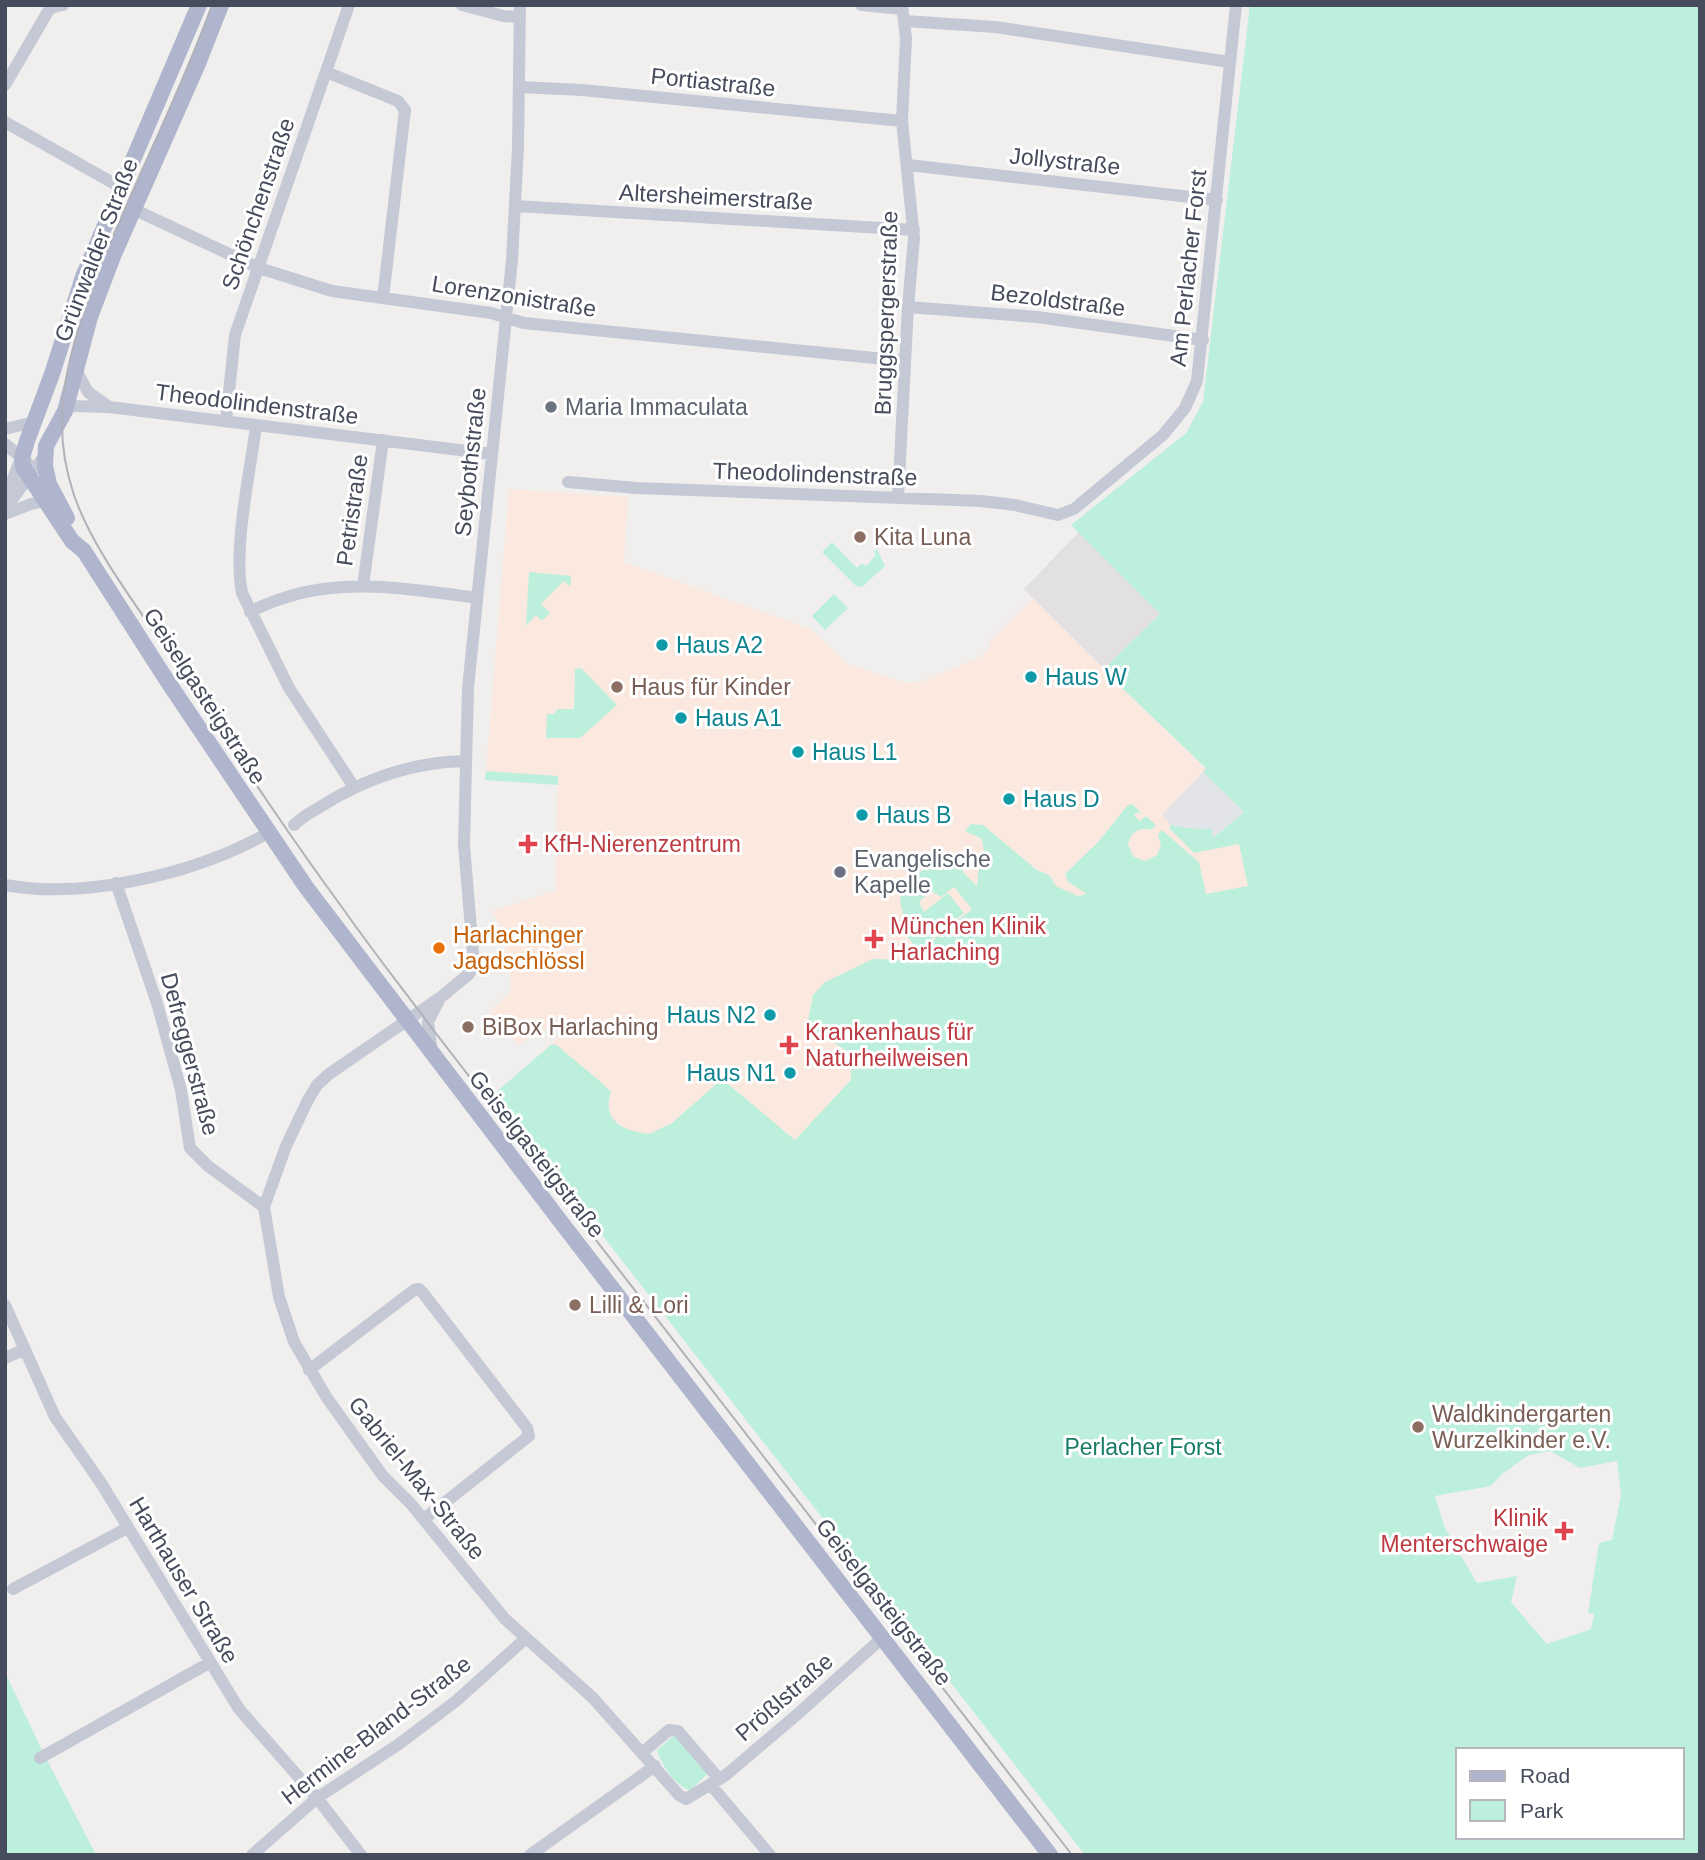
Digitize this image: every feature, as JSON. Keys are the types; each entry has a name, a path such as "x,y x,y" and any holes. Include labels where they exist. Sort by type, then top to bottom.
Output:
{"main road":[{"name":"Grünwalder Straße","path":"84,551 49,484 32,464 34,422 83,277 199,5"},
{"name":"Grünwalder Straße","path":"32,464 67,406 99,292 221,5"},
{"path":"46,390 54,403 67,406"},
{"name":"Geiselgasteigstraße","path":"32,464 46,501 72,541 84,551 306,887 1050,1855"}],"street":[{"name":"Schönchenstraße","path":"226,421 235,335 349,5"},
{"path":"462,5 503,16 520,11"},
{"path":"861,5 1230,62"},
{"name":"Am Perlacher Forst","path":"1059,515 1066,514 1083,503 1163,435 1177,420 1197,381 1236,5"},
{"path":"5,85 54,6"},
{"name":"Seybothstraße","path":"441,997 472,970 475,958 464,845 468,682 516,206 520,11"},
{"name":"Bruggspergerstraße","path":"898,498 914,230 902,121 903,12"},
{"path":"326,72 398,101 405,110 383,298"},
{"name":"Portiastraße","path":"520,87 593,91 902,121"},
{"path":"5,121 121,187"},
{"name":"Jollystraße","path":"908,165 1217,200"},
{"name":"Altersheimerstraße","path":"516,206 914,230"},
{"name":"Lorenzonistraße","path":"133,209 259,268 333,291 490,312 524,323 905,361"},
{"name":"Bezoldstraße","path":"908,307 1025,316 1203,340"},
{"path":"76,370 88,392 109,407"},
{"name":"Theodolindenstraße","path":"67,406 109,407 492,454"},
{"path":"5,429 34,422"},
{"path":"256,426 241,540 239,577 242,593 289,688 354,787"},
{"name":"Petristraße","path":"363,586 383,440"},
{"name":"Geiselgasteigstraße","path":"5,444 32,464"},
{"path":"5,499 32,464"},
{"path":"5,509 32,464"},
{"name":"Theodolindenstraße","path":"568,482 636,488 989,501 1059,515"},
{"path":"5,514 46,501"},
{"path":"250,612 282,598 363,586 477,598"},
{"path":"294,825 354,787 415,767 447,761 465,761"},
{"path":"5,885 53,889 116,883 159,875 239,848 268,833"},
{"name":"Defreggerstraße","path":"116,883 181,1090 190,1148 208,1166 264,1207"},
{"path":"433,1055 428,1022 441,997"},
{"name":"Gabriel-Max-Straße","path":"441,997 317,1085 286,1146 264,1207 279,1297 294,1342 309,1370 383,1476 424,1519 476,1585 525,1639 593,1698 679,1795 686,1799 714,1782"},
{"path":"309,1370 414,1290 419,1289 423,1293 527,1428 529,1436 424,1519"},
{"name":"Harthauser Straße","path":"5,1305 55,1417 87,1463 209,1663 251,1725 317,1798 361,1855"},
{"path":"5,1358 25,1349"},
{"path":"13,1589 127,1528"},
{"name":"Prößlstraße","path":"714,1782 800,1712 882,1638"},
{"name":"Hermine-Bland-Straße","path":"252,1855 317,1798 456,1701 525,1639"},
{"path":"40,1758 209,1663"},
{"path":"643,1752 669,1730 678,1731 770,1855"},
{"path":"530,1855 655,1766"}],"shaded area":[{"name":"München Klinik Harlaching","path":"509,489 628,497 624,562 810,629 848,664 907,683 921,682 980,657 991,646 988,643 1033,598 1311,874 779,1383 520,1073 563,1033 554,1029 536,1030 519,1045 488,1018 490,1012 511,991 511,979 505,959 505,935 492,911 555,891 558,776 486,771"},
{"path":"1079,532 1160,614 1103,670 1024,589"},
{"path":"1203,772 1244,812 1213,838 1212,829 1171,825 1162,815"}],"green space":[{"name":"Perlacher Forst","path":"1250,5 1700,5 1700,1855 1085,1855 493,1095 552,1044 557,1045 611,1092 609,1110 612,1117 623,1127 649,1134 672,1123 722,1079 795,1140 851,1080 851,1053 807,1027 813,995 825,982 873,959 908,960 972,909 954,887 941,897 931,891 919,902 924,912 948,893 964,913 918,950 902,930 916,919 904,917 900,902 902,889 939,855 954,853 964,859 963,872 977,886 979,866 986,863 982,839 965,831 971,824 983,825 1037,870 1049,875 1056,886 1078,896 1087,894 1068,882 1065,874 1098,842 1128,805 1132,804 1143,814 1138,812 1134,815 1140,821 1146,816 1156,825 1151,830 1139,830 1131,837 1128,845 1134,857 1145,861 1157,855 1161,846 1158,834 1162,830 1199,862 1206,894 1248,886 1239,844 1194,853 1169,828 1171,825 1212,829 1213,838 1244,812 1203,772 1206,768 1103,670 1160,614 1071,525 1186,433 1203,402","holes":["1550,1451 1580,1468 1617,1461 1621,1495 1612,1540 1599,1543 1588,1613 1594,1614 1591,1629 1547,1644 1511,1602 1517,1576 1477,1583 1445,1528 1435,1496 1491,1486 1502,1474 1529,1455"]},
{"path":"832,542 857,568 862,563 866,566 876,555 874,552 877,549 885,566 862,587 856,586 822,552"},
{"path":"529,572 571,576 571,583 569,586 564,581 541,604 550,613 542,621 536,615 526,626"},
{"path":"834,594 848,608 825,630 812,616"},
{"path":"581,668 617,705 580,738 546,738 547,714 554,714 558,709 574,709 575,669"},
{"path":"486,771 558,776 558,785 485,780"},
{"path":"5,1672 40,1746 96,1855 5,1855"},
{"path":"677,1733 709,1772 690,1791 669,1774 657,1750"}],"tram line":[{"path":"212,5 179,88 101,264 74,344 65,385 62,427 64,455 82,516 120,582 279,819 365,940 1072,1855"}],"place":[{"name":"Maria Immaculata","path":"551,407"},
{"name":"Kita Luna","path":"860,537"},
{"name":"Haus A2","path":"662,645"},
{"name":"Haus W","path":"1031,677"},
{"name":"Haus für Kinder","path":"617,687"},
{"name":"Haus A1","path":"681,718"},
{"name":"Haus L1","path":"798,752"},
{"name":"Haus D","path":"1009,799"},
{"name":"Haus B","path":"862,815"},
{"name":"KfH-Nierenzentrum","path":"528,844"},
{"name":"Evangelische Kapelle","path":"840,872"},
{"name":"München Klinik Harlaching","path":"874,939"},
{"name":"Harlachinger Jagdschlössl","path":"439,948"},
{"name":"Haus N2","path":"770,1015"},
{"name":"BiBox Harlaching","path":"468,1027"},
{"name":"Krankenhaus für Naturheilweisen","path":"789,1045"},
{"name":"Haus N1","path":"790,1073"},
{"name":"Lilli & Lori","path":"575,1305"},
{"name":"Waldkindergarten Wurzelkinder e.V.","path":"1418,1427"},
{"name":"Klinik Menterschwaige","path":"1564,1531"}]}
